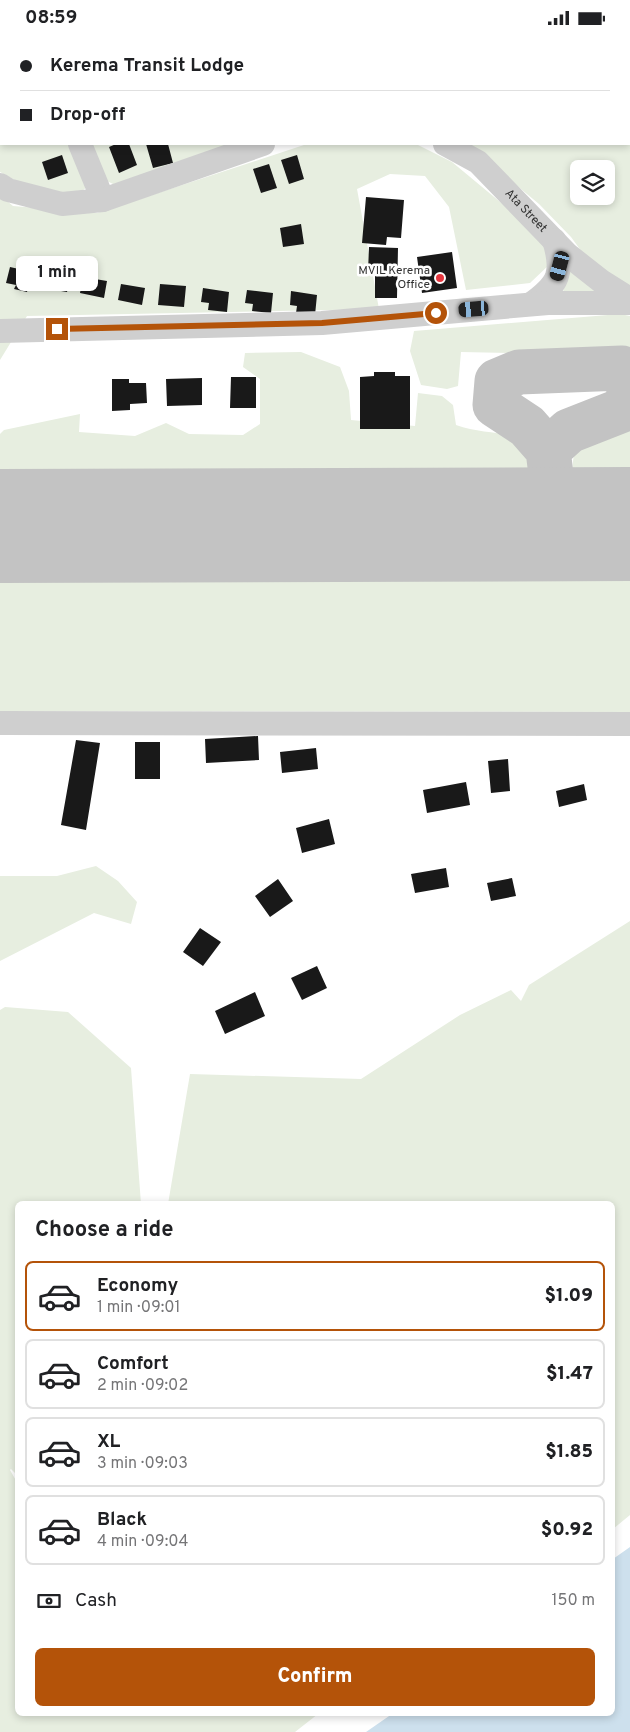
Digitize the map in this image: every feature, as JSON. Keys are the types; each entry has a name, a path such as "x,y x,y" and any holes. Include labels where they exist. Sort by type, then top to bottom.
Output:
{"street":[{"path":"80,145 103,200"},
{"path":"0,185 8,190 62,204 103,200 260,145"},
{"name":"Ata Street","path":"447,145 478,162 568,255 601,281 630,299"},
{"path":"531,304 549,291 556,280 560,266 554,240"},
{"path":"0,331 322,323 531,304 630,303"},
{"path":"0,723 630,724"}],"shaded area":[{"path":"0,145 70,145 87,187 78,194 39,193 0,172"},
{"path":"89,145 237,145 121,188 103,179"},
{"path":"304,145 418,145 452,162 505,206 545,244 549,265 530,283 466,290 449,207 425,176 390,174 357,189 379,309 27,316 0,360 0,195 13,206 97,213"},
{"path":"468,145 630,145 630,287 587,259 571,237 539,204"},
{"path":"569,269 597,291 596,293 563,292"},
{"path":"620,314 630,316 630,350 596,355 461,352 458,386 447,389 421,385 410,351 414,331"},
{"path":"301,352 340,367 349,391 351,420 415,426 418,393 442,396 453,405 456,425 510,436 530,448 535,460 538,477 535,488 528,497 507,507 0,509 0,434 4,430 80,414 79,432 135,436 166,423 189,434 243,435 260,424 260,379 243,367 245,353"},
{"path":"630,427 630,508 602,505 591,501 583,496 573,478 575,449 593,440"},
{"path":"0,545 630,546 630,712 0,711"},
{"path":"96,866 118,881 137,902 131,924 94,913 0,961 0,876 57,876"},
{"path":"630,921 630,1515 615,1527 615,1201 169,1201 190,1074 361,1079 460,1015 511,990 521,1001 529,985"},
{"path":"5,1007 68,1012 131,1068 141,1201 15,1201 15,1473 10,1470 15,1479 15,1716 315,1716 295,1732 0,1732 0,1010"}],"water":[{"path":"630,1547 630,1732 366,1732 389,1716 615,1716 615,1558"}],"building":[{"path":"114,145 129,145 137,165 119,173 109,147"},
{"path":"146,145 168,145 173,163 153,168"},
{"path":"62,155 68,173 48,180 42,162"},
{"path":"297,155 304,179 289,184 281,160"},
{"path":"269,164 277,188 261,193 253,169"},
{"path":"366,197 404,200 401,238 387,237 386,245 362,243"},
{"path":"301,224 304,244 283,247 280,228"},
{"path":"369,247 398,248 397,298 375,298 375,272 368,272"},
{"path":"452,252 457,288 422,293 417,257"},
{"path":"10,267 32,272 27,292 14,289 16,285 6,283"},
{"path":"46,271 71,276 67,292 43,288"},
{"path":"83,277 107,281 104,298 80,293"},
{"path":"121,284 145,288 142,305 118,300"},
{"path":"160,284 186,286 184,307 158,305"},
{"path":"203,288 229,292 227,312 208,310 209,303 201,302"},
{"path":"247,290 273,293 271,313 252,311 253,304 245,303"},
{"path":"291,291 317,295 315,315 296,313 297,306 290,305"},
{"path":"374,372 395,372 395,376 410,376 410,429 360,429 360,377 374,376"},
{"path":"231,377 256,377 256,408 230,408"},
{"path":"202,378 202,405 167,406 166,379"},
{"path":"112,379 129,379 129,383 146,383 147,403 130,404 130,410 112,411"},
{"path":"258,736 259,760 206,763 205,739"},
{"path":"76,740 100,743 86,830 61,825"},
{"path":"135,742 160,742 160,779 135,779"},
{"path":"316,748 318,769 282,773 280,752"},
{"path":"508,759 510,791 491,793 488,761"},
{"path":"466,782 470,805 427,813 423,790"},
{"path":"584,784 587,800 559,807 556,791"},
{"path":"329,819 335,844 302,853 296,828"},
{"path":"446,868 449,887 415,893 411,874"},
{"path":"512,878 516,896 491,901 487,883"},
{"path":"278,879 293,901 270,917 255,896"},
{"path":"200,928 221,942 203,966 183,952"},
{"path":"317,966 327,988 302,1000 291,978"},
{"path":"255,992 265,1016 225,1034 215,1011"}],"taxiway":[{"path":"557,524 548,450 527,426 495,405 497,381 519,372 622,368 630,373"},
{"path":"548,450 569,431 625,409 630,390"}],"runway":[{"path":"0,526 630,524"}],"place":[{"name":"MVIL Kerema Office","path":"440,278"}],"route":[{"path":"57,329 322,323 436,313"}]}
